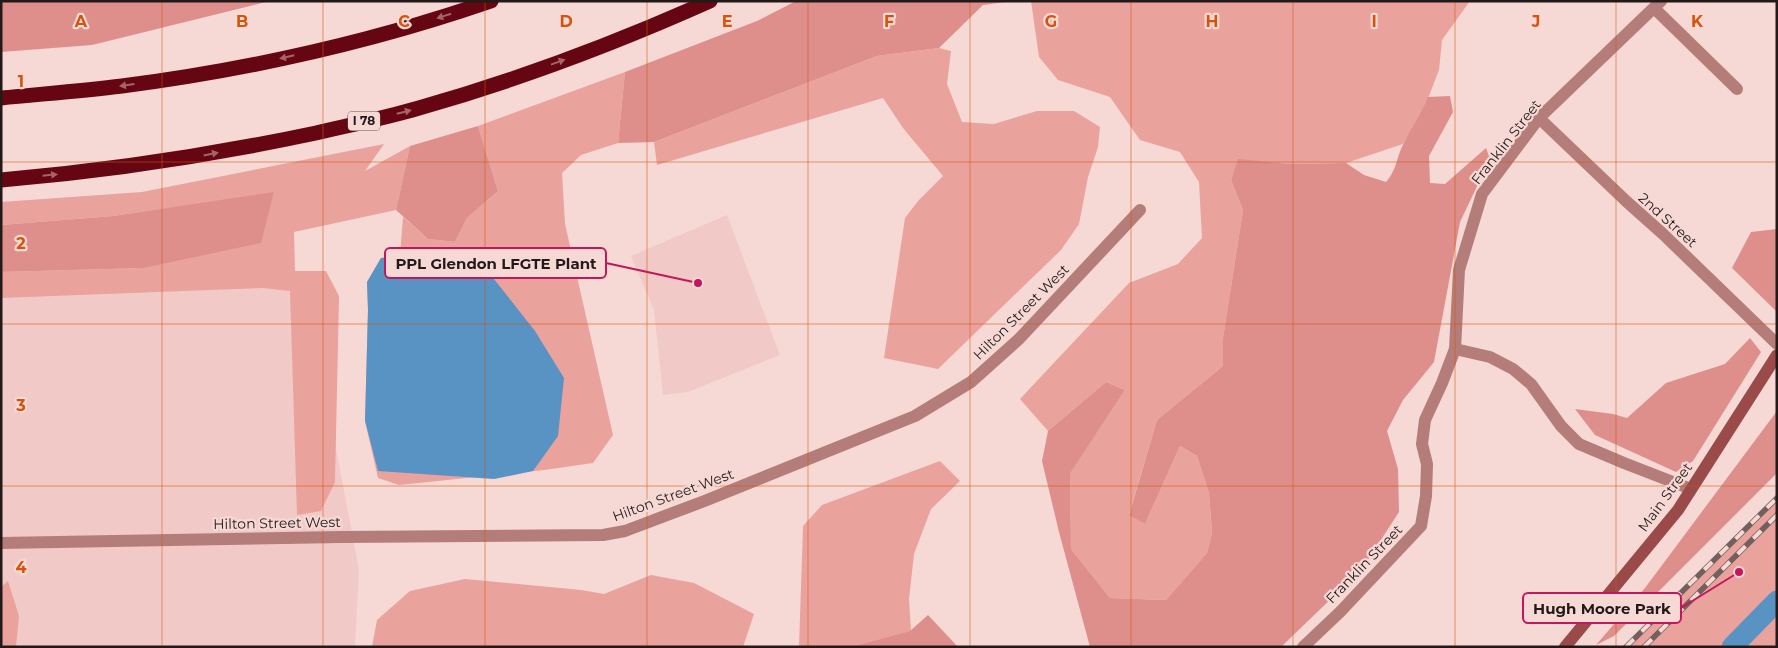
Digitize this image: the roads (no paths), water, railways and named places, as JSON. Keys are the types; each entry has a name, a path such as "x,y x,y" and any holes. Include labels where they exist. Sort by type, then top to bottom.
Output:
{"highway":[{"path":"1,98 122,86 260,62 382,34 491,1"},
{"name":"I 78","path":"1,180 47,176 192,157 275,142 418,108 558,62 630,35 710,1"}],"street":[{"path":"1657,5 1737,89"},
{"name":"Franklin Street","path":"1303,647 1340,612 1421,526 1426,496 1427,464 1422,444 1424,420 1442,383 1455,349 1459,270 1482,194 1539,118 1657,5"},
{"name":"2nd Street","path":"1539,118 1626,201 1664,234 1777,344"},
{"name":"Hilton Street West","path":"1,543 603,535 625,531 915,416 971,382 1019,339 1140,210"},
{"path":"1455,349 1490,357 1513,369 1531,384 1561,426 1580,444 1691,489"},
{"name":"Main Street","path":"1565,647 1678,510 1777,355"}],"water":[{"path":"415,254 494,279 535,331 564,378 558,436 533,471 494,479 378,471 365,421 367,282 381,258"}],"waterway":[{"path":"1732,647 1777,601"}],"railway":[{"path":"1626,647 1777,498"},
{"path":"1644,647 1777,515"}],"place":[{"name":"PPL Glendon LFGTE Plant","path":"698,283"},
{"name":"Hugh Moore Park","path":"1739,572"}]}
